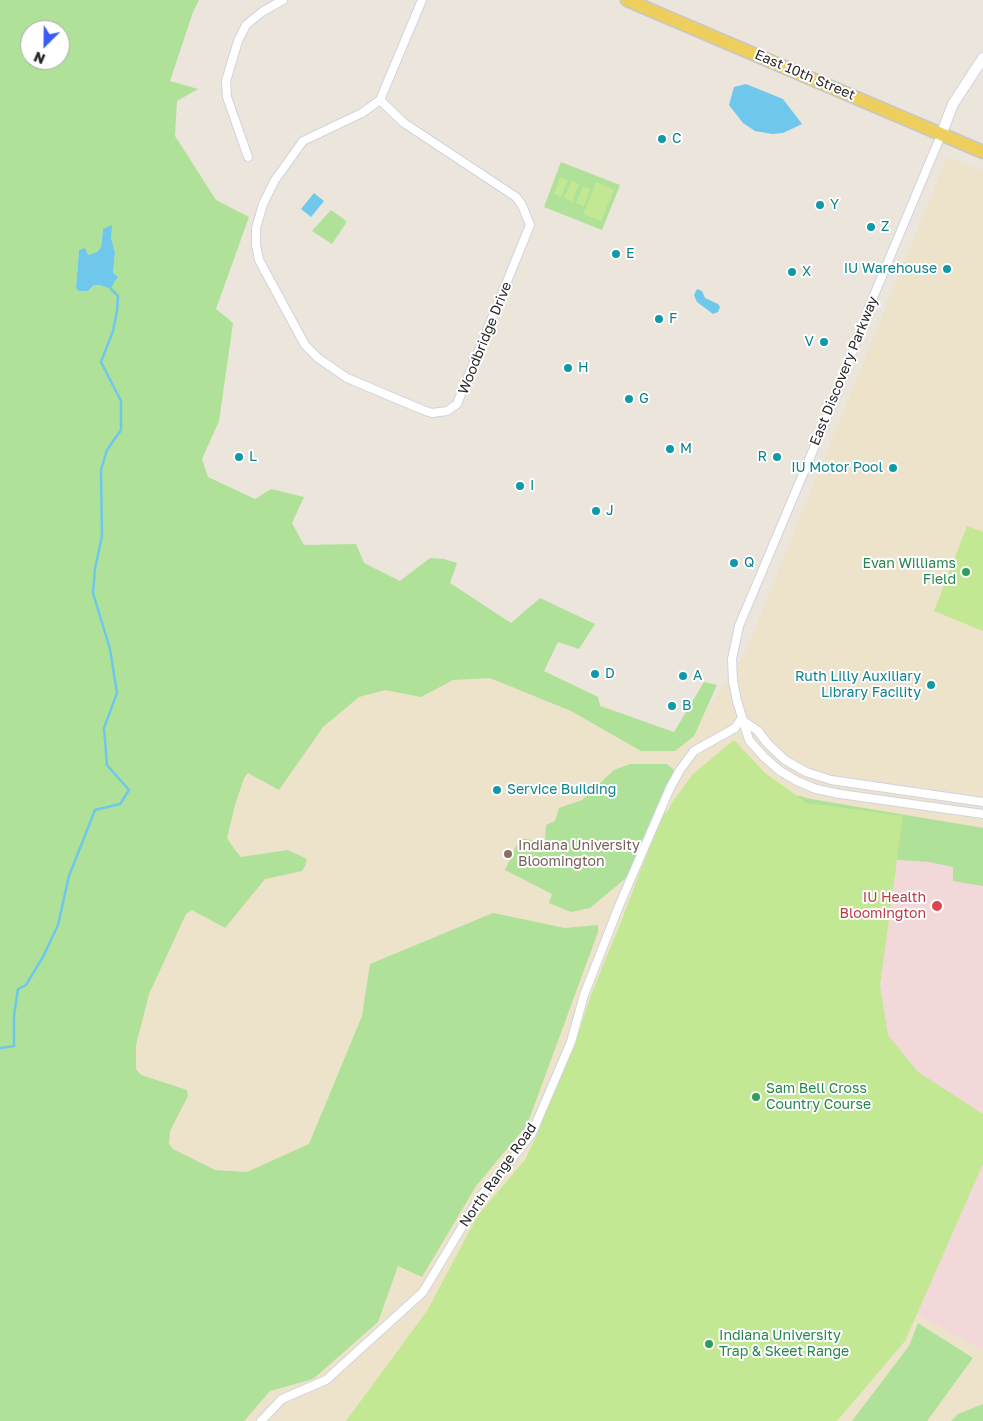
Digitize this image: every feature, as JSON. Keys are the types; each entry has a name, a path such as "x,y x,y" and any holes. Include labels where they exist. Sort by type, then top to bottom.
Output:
{"main road":[{"name":"East 10th Street","path":"627,0 983,152"}],"street":[{"path":"248,157 227,97 226,81 238,42 246,25 262,12 283,0"},
{"path":"380,100 422,0"},
{"path":"941,135 953,104 983,58"},
{"name":"Woodbridge Drive","path":"380,100 404,123 516,197 522,205 530,226 457,404 447,412 432,413 423,410 348,378 318,358 305,345 259,260 256,245 256,228 263,204 275,180 303,141 362,113 380,100"},
{"name":"East Discovery Parkway","path":"941,135 876,291 830,410 739,626 732,659 733,681 749,740 780,771 816,789 983,814"},
{"path":"744,720 758,731 767,743 785,760 806,772 831,780 983,802"},
{"name":"North Range Road","path":"261,1421 282,1399 326,1380 423,1292 480,1197 532,1133 571,1042 584,995 619,906 670,788 680,770 694,751 735,728 744,720"}],"shaded area":[{"name":"Indiana University Bloomington","path":"947,157 983,171 983,1421 0,1421 83,483 686,740 745,653"},
{"name":"IU Health Bloomington","path":"903,816 983,827 983,1114 918,1072 888,1035 880,986"},
{"path":"983,1164 983,1350 917,1314"}],"green space":[{"path":"0,0 199,0 193,12 170,81 198,89 177,101 175,136 216,200 249,217 216,309 233,323 219,421 202,459 208,477 255,499 271,489 304,497 292,523 304,545 356,544 364,563 400,581 430,558 444,559 457,563 450,583 511,623 540,598 595,624 579,649 558,642 544,671 598,697 600,706 674,732 704,682 717,685 694,736 675,751 641,751 571,711 490,678 453,680 421,697 385,690 359,697 323,727 279,790 248,773 244,778 227,838 235,850 241,857 288,850 307,859 305,866 302,871 265,879 225,928 192,910 186,914 149,994 136,1045 136,1069 141,1075 187,1090 188,1096 170,1131 169,1144 173,1149 215,1170 247,1172 309,1144 362,1016 370,964 493,913 565,928 598,925 598,932 527,1125 476,1186 422,1277 398,1266 378,1322 313,1379 270,1391 244,1421 0,1421","holes":["103,229 111,238 115,252 113,273 100,285 94,285 88,291 76,288 79,250 85,249 88,255 97,252 101,247"]},
{"path":"561,162 620,185 602,230 544,207"},
{"path":"560,177 568,180 561,197 554,194"},
{"path":"571,181 579,184 572,202 564,198"},
{"path":"596,182 614,190 601,221 583,214"},
{"path":"583,186 590,189 584,206 576,203"},
{"path":"331,210 345,220 346,223 332,244 312,231"},
{"name":"Evan Williams Field","path":"967,526 983,532 983,631 934,611"},
{"name":"Sam Bell Cross Country Course","path":"734,740 765,773 807,803 903,816 880,986 888,1035 918,1072 983,1114 983,1164 905,1341 837,1421 346,1421 427,1311 478,1215 525,1160 540,1128 548,1101 579,1031 591,995 661,817 668,811 693,774"},
{"path":"630,764 667,764 674,770 626,878 590,908 571,912 549,903 552,894 505,870 520,838 545,842 546,825 555,821 559,808 582,800 614,770"},
{"path":"776,790 811,799 983,828 983,886 953,881 953,867 929,862 870,858"},
{"path":"918,1323 973,1358 927,1421 852,1421 909,1346"},
{"path":"983,1404 983,1421 951,1421 958,1414"}],"water":[{"path":"746,84 783,99 802,124 783,133 772,134 755,131 743,123 729,105 734,87"},
{"path":"314,193 324,201 311,217 301,209"},
{"path":"112,225 111,238 115,252 113,273 118,277 111,289 94,285 88,291 79,291 76,288 79,250 85,248 88,255 97,252 101,247 103,229"},
{"path":"697,289 702,291 705,298 718,304 720,307 718,312 713,314 697,302 694,295"}],"waterway":[{"path":"0,1048 14,1046 14,1016 18,989 26,985 44,955 58,925 69,876 95,810 120,804 129,790 107,765 104,728 117,693 110,649 93,593 95,569 102,536 101,470 107,450 121,430 121,401 101,362 113,331 117,311 118,296 111,289"}],"place":[{"name":"C","path":"662,139"},
{"name":"Y","path":"820,205"},
{"name":"Z","path":"871,227"},
{"name":"E","path":"616,254"},
{"name":"IU Warehouse","path":"947,269"},
{"name":"X","path":"792,272"},
{"name":"F","path":"659,319"},
{"name":"V","path":"824,342"},
{"name":"H","path":"568,368"},
{"name":"G","path":"629,399"},
{"name":"M","path":"670,449"},
{"name":"L","path":"239,457"},
{"name":"R","path":"777,457"},
{"name":"IU Motor Pool","path":"893,468"},
{"name":"I","path":"520,486"},
{"name":"J","path":"596,511"},
{"name":"Q","path":"734,563"},
{"name":"Evan Williams Field","path":"966,572"},
{"name":"D","path":"595,674"},
{"name":"A","path":"683,676"},
{"name":"Ruth Lilly Auxiliary Library Facility","path":"931,685"},
{"name":"B","path":"672,706"},
{"name":"Service Building","path":"497,790"},
{"name":"Indiana University Bloomington","path":"508,854"},
{"name":"IU Health Bloomington","path":"937,906"},
{"name":"Sam Bell Cross Country Course","path":"756,1097"},
{"name":"Indiana University Trap & Skeet Range","path":"709,1344"}]}
